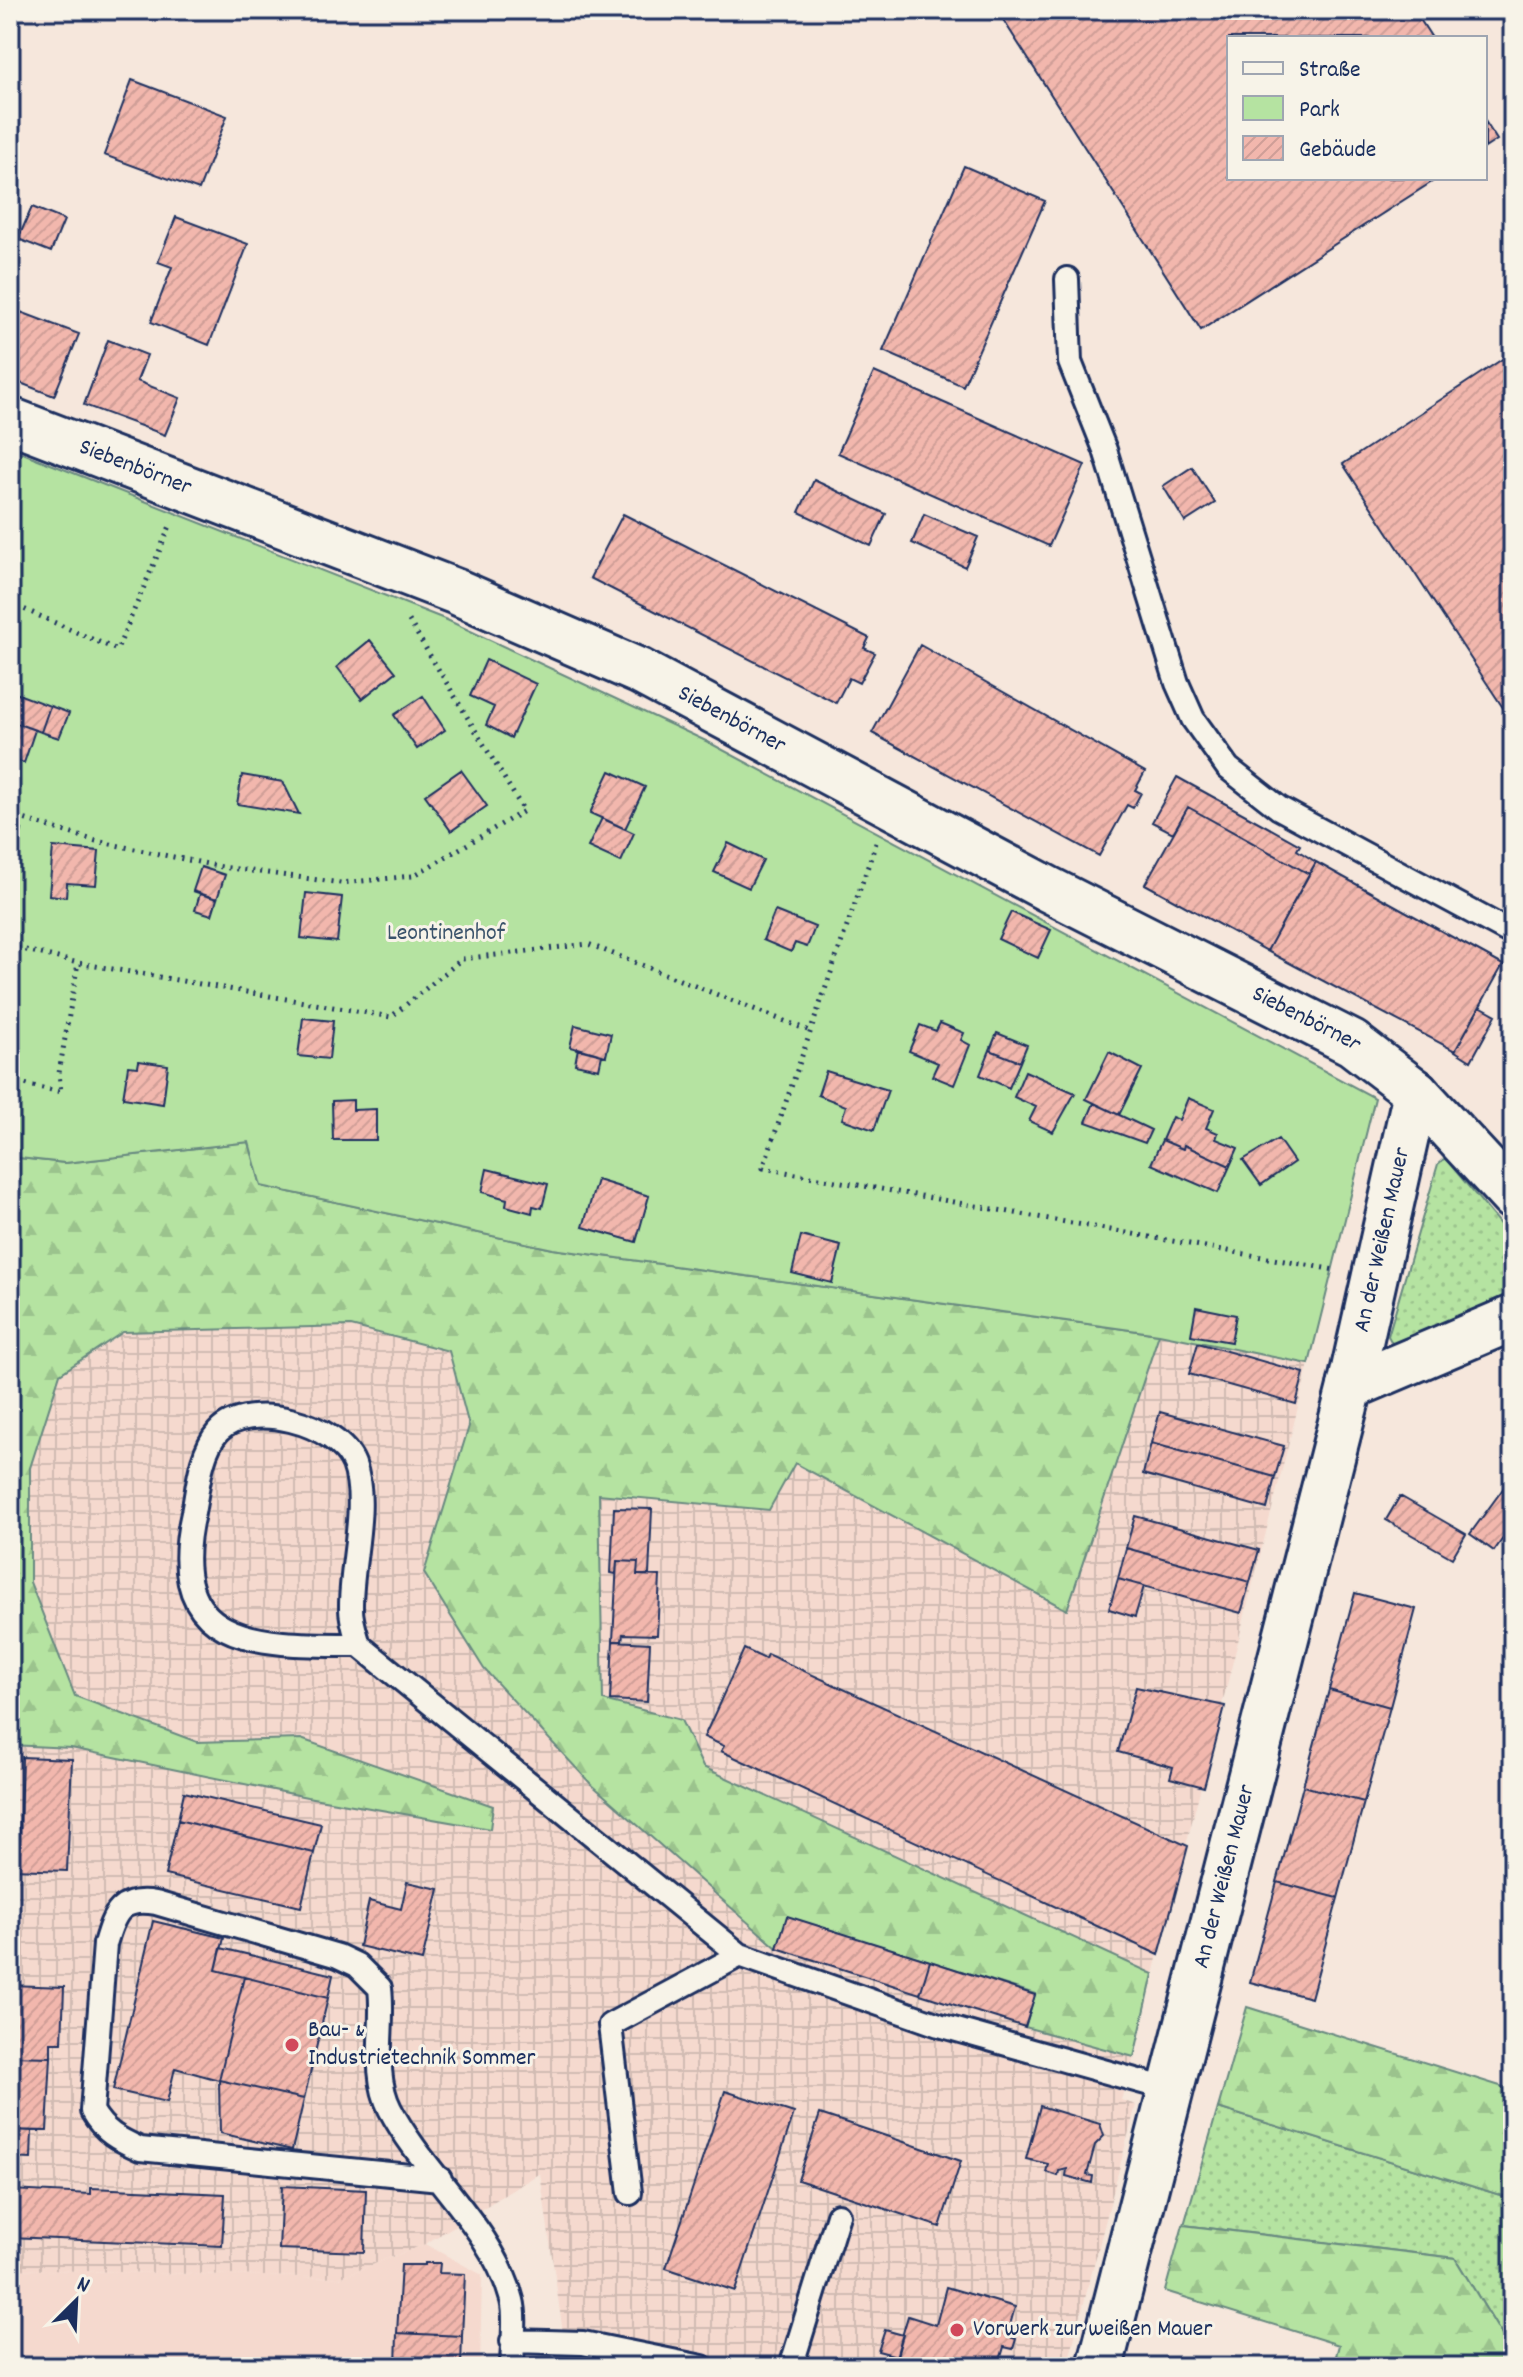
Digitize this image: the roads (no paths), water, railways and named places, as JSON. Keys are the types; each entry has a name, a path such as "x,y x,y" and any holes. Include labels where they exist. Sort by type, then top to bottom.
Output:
{"street":[{"name":"Siebenbörner","path":"10,420 457,592 639,671 1352,1043 1416,1092 1513,1197"},
{"name":"An der Weißen Mauer","path":"1100,2367 1350,1387 1416,1092"},
{"path":"1350,1387 1513,1318"}],"lane":[{"path":"1067,279 1070,362 1105,450 1177,683 1193,719 1228,768 1279,808 1513,934"},
{"path":"359,1645 274,1645 236,1635 217,1625 200,1608 188,1566 186,1542 206,1454 218,1432 235,1421 253,1418 304,1423 342,1443 354,1464 359,1487 351,1612 359,1645 740,1955 939,2025 1171,2090"},
{"path":"440,2179 140,2149 116,2139 101,2127 92,2111 105,1944 111,1923 123,1905 137,1900 156,1903 338,1956 372,1977 380,1988 380,2074 390,2108 440,2179 486,2246 512,2300 512,2367"},
{"path":"630,2193 610,2025 740,1955"},
{"path":"791,2367 838,2215"},
{"path":"512,2341 583,2343 702,2367"}],"place":[{"name":"Bau- & Industrietechnik Sommer","path":"292,2045"},
{"name":"Vorwerk zur weißen Mauer","path":"957,2330"}],"park label":[{"name":"Leontinenhof","path":"446,934"}]}
